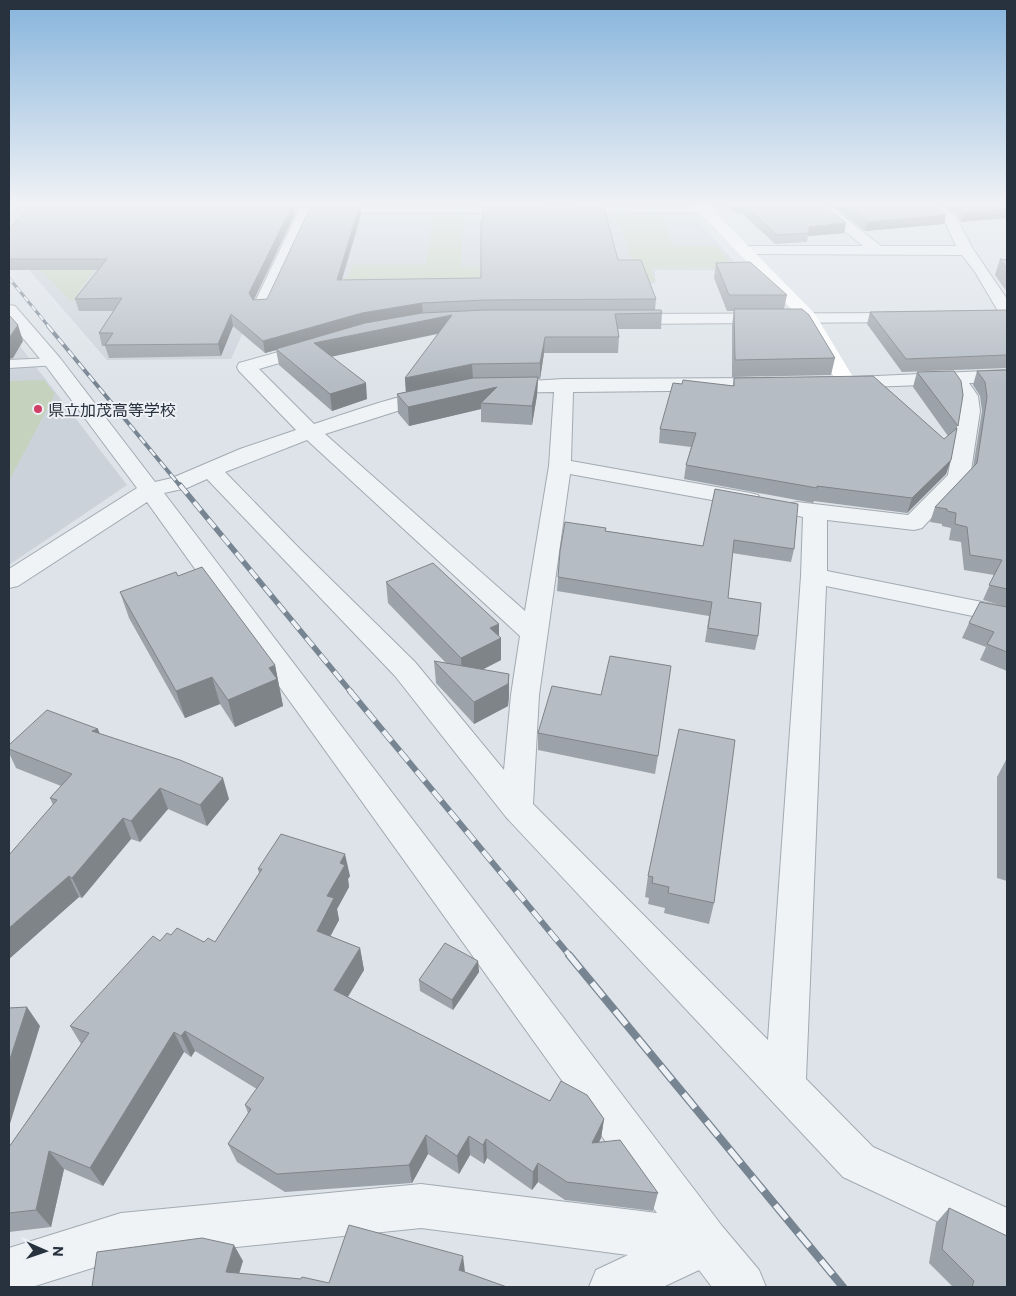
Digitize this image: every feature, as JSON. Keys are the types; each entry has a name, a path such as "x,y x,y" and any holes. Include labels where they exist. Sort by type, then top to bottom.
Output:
{"street":[{"path":"261,306 285,262"},
{"path":"757,262 809,318 836,383 1007,376"},
{"path":"976,262 1007,312"},
{"path":"982,271 999,272"},
{"path":"9,310 53,362 150,490 706,1242 742,1287"},
{"path":"987,317 1007,317"},
{"path":"603,319 918,318"},
{"path":"328,343 246,367 310,432 533,633"},
{"path":"560,466 815,512 914,523 959,477 970,411 968,396 956,378"},
{"path":"482,388 564,385 788,384"},
{"path":"517,808 524,695 560,466 564,385"},
{"path":"9,580 150,490 179,483 248,454 310,432 409,401 455,392"},
{"path":"211,470 405,669 517,808 858,1162 1007,1231"},
{"path":"785,1086 814,576 815,512"},
{"path":"814,576 1007,615"},
{"path":"9,1271 121,1236 421,1206 706,1242"},
{"path":"613,1287 706,1242"}],"lane":[{"path":"9,364 53,362"}],"shaded area":[{"path":"22,262 735,262 743,271 655,270 655,284 263,289 231,359 107,360"},
{"name":"県立加茂高等学校","path":"9,332 127,485 9,565"}],"green space":[{"path":"426,262 461,262 461,267 633,264 632,262 730,262 735,268 650,268 656,281 280,289 285,277 348,278 352,265 426,265"},
{"path":"38,268 95,269 72,302"},
{"path":"44,380 55,394 9,481 9,381"}],"building":[{"path":"104,262 264,262 249,293 253,300 267,299 284,262 342,262 337,280 481,278 481,262 642,262 656,299 485,300 422,303 362,313 263,341 231,314 218,344 105,345 113,333 99,333 122,298 75,299"},
{"path":"751,262 787,295 729,295 716,263"},
{"path":"734,309 802,309 809,315 835,358 735,360"},
{"path":"485,310 661,310 662,313 615,314 619,337 545,337 540,363 472,364 405,378 452,315 314,343 366,383 330,394 276,349 365,323 422,313"},
{"path":"1007,310 1007,355 906,359 870,312"},
{"path":"9,315 18,325 9,338"},
{"path":"1007,370 1007,589 989,585 1002,560 970,555 967,527 955,524 956,513 935,507 977,463 987,397 985,382 977,371"},
{"path":"954,371 961,381 963,395 958,426 917,372"},
{"path":"873,376 944,439 957,428 951,460 912,498 817,486 817,488 686,465 696,433 660,429 673,383 682,384 683,380 734,386 734,378"},
{"path":"538,377 532,406 481,403 497,387 408,407 397,394 473,378"},
{"path":"715,489 798,504 794,549 734,540 728,598 761,603 758,636 708,628 712,602 558,577 565,522 606,528 605,531 703,546"},
{"path":"433,563 499,624 490,628 501,638 461,658 386,582"},
{"path":"202,567 275,665 269,668 277,679 228,700 212,677 176,691 120,592 176,572 178,576"},
{"path":"980,602 1007,607 1007,652 987,644 994,632 969,623"},
{"path":"610,656 671,666 658,756 538,733 552,686 601,695"},
{"path":"434,661 509,674 508,684 474,702"},
{"path":"47,710 98,729 92,731 180,760 223,778 200,805 160,788 131,821 123,818 72,878 69,876 9,928 9,855 57,800 50,798 72,774 9,749 9,745"},
{"path":"679,729 735,740 714,903 668,893 669,887 652,883 653,877 648,876"},
{"path":"281,834 345,854 340,863 345,865 327,896 334,898 317,931 360,948 334,990 550,1101 561,1081 587,1095 604,1119 592,1143 620,1140 658,1193 567,1182 538,1163 533,1172 486,1139 483,1145 469,1136 457,1156 426,1135 409,1165 277,1174 228,1144 251,1109 245,1105 264,1078 185,1031 181,1036 174,1032 90,1168 49,1151 36,1210 9,1213 9,1147 89,1033 70,1026 153,936 160,941 167,933 171,935 177,928 204,942 208,938 215,942 262,869 258,869"},
{"path":"445,943 478,961 452,1000 419,980"},
{"path":"27,1007 9,1062 9,1008"},
{"path":"949,1208 1007,1236 1007,1287 972,1287 974,1281 942,1249"},
{"path":"349,1225 463,1256 459,1270 507,1287 92,1287 97,1252 202,1238 234,1245 226,1272 301,1279 302,1277 329,1283"}],"railway":[{"path":"9,278 49,327"},
{"path":"48,326 181,487"},
{"path":"180,485 351,692"},
{"path":"350,691 570,956"},
{"path":"569,955 843,1287"}],"place":[{"name":"県立加茂高等学校","path":"38,409"}]}
